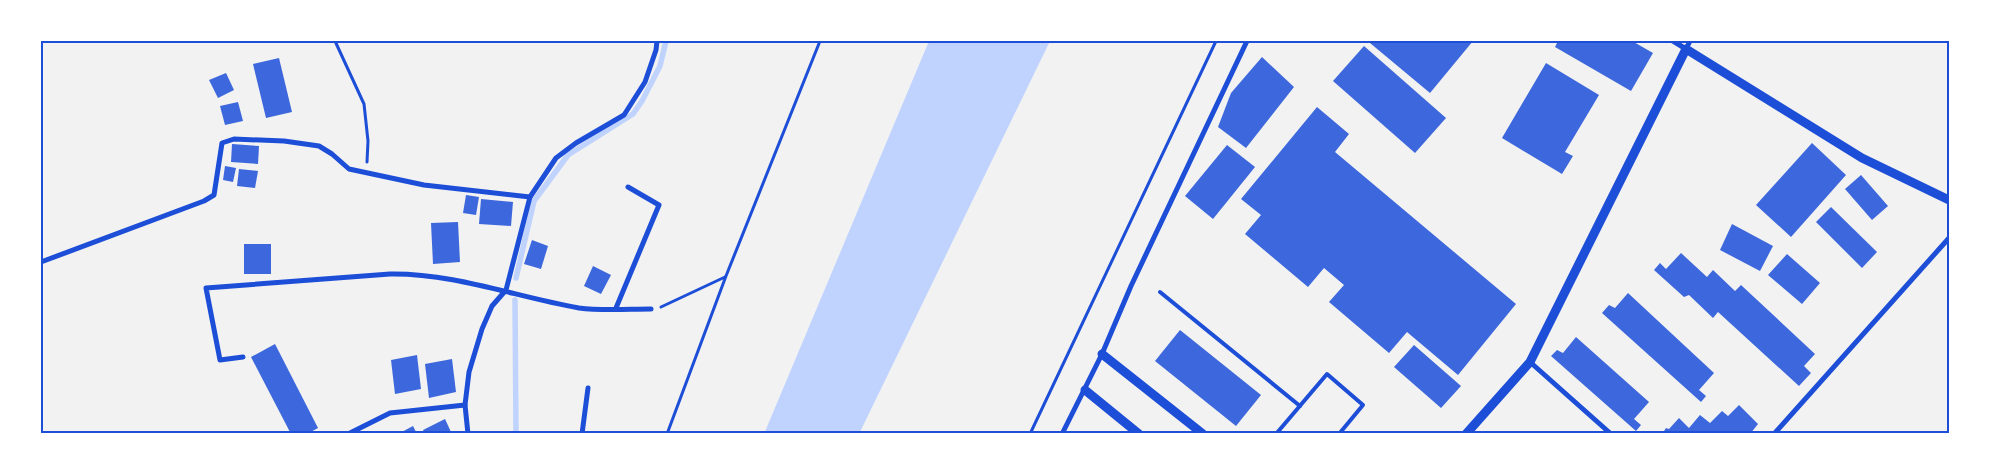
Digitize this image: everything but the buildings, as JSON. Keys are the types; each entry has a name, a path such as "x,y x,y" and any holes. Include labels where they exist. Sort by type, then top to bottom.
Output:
{"street":[{"path":"468,434 465,405 469,372 482,329 492,306 506,290 530,197 556,158 576,143 624,115 645,82 656,50 657,41"},
{"path":"1062,434 1102,354 1138,270 1246,41"},
{"path":"1673,41 1688,45 1862,158 1949,200"},
{"path":"1466,434 1530,362 1688,45"},
{"path":"41,262 204,201 214,194 222,143 234,139 284,141 319,146 349,169 424,185 530,197"},
{"path":"616,308 659,205 628,187"},
{"path":"1774,434 1949,238"},
{"path":"243,356 220,360 206,288 419,273 506,290 580,308 652,309"},
{"path":"1102,354 1203,434"},
{"path":"1530,362 1611,434"},
{"path":"582,434 588,388"},
{"path":"1085,390 1139,434"},
{"path":"348,434 390,413 465,405"}],"lane":[{"path":"1160,292 1300,406"},
{"path":"1276,434 1327,374 1363,405 1339,434"}],"path":[{"path":"335,41 364,104 368,141 366,172"},
{"path":"667,434 726,276 820,41"},
{"path":"1030,434 1216,41"},
{"path":"652,309 663,306 726,276"}],"water":[{"path":"929,41 1050,41 859,434 764,434"}],"waterway":[{"path":"516,278 534,201 568,155 633,114 660,66 666,41"},
{"path":"515,300 516,434"}]}
